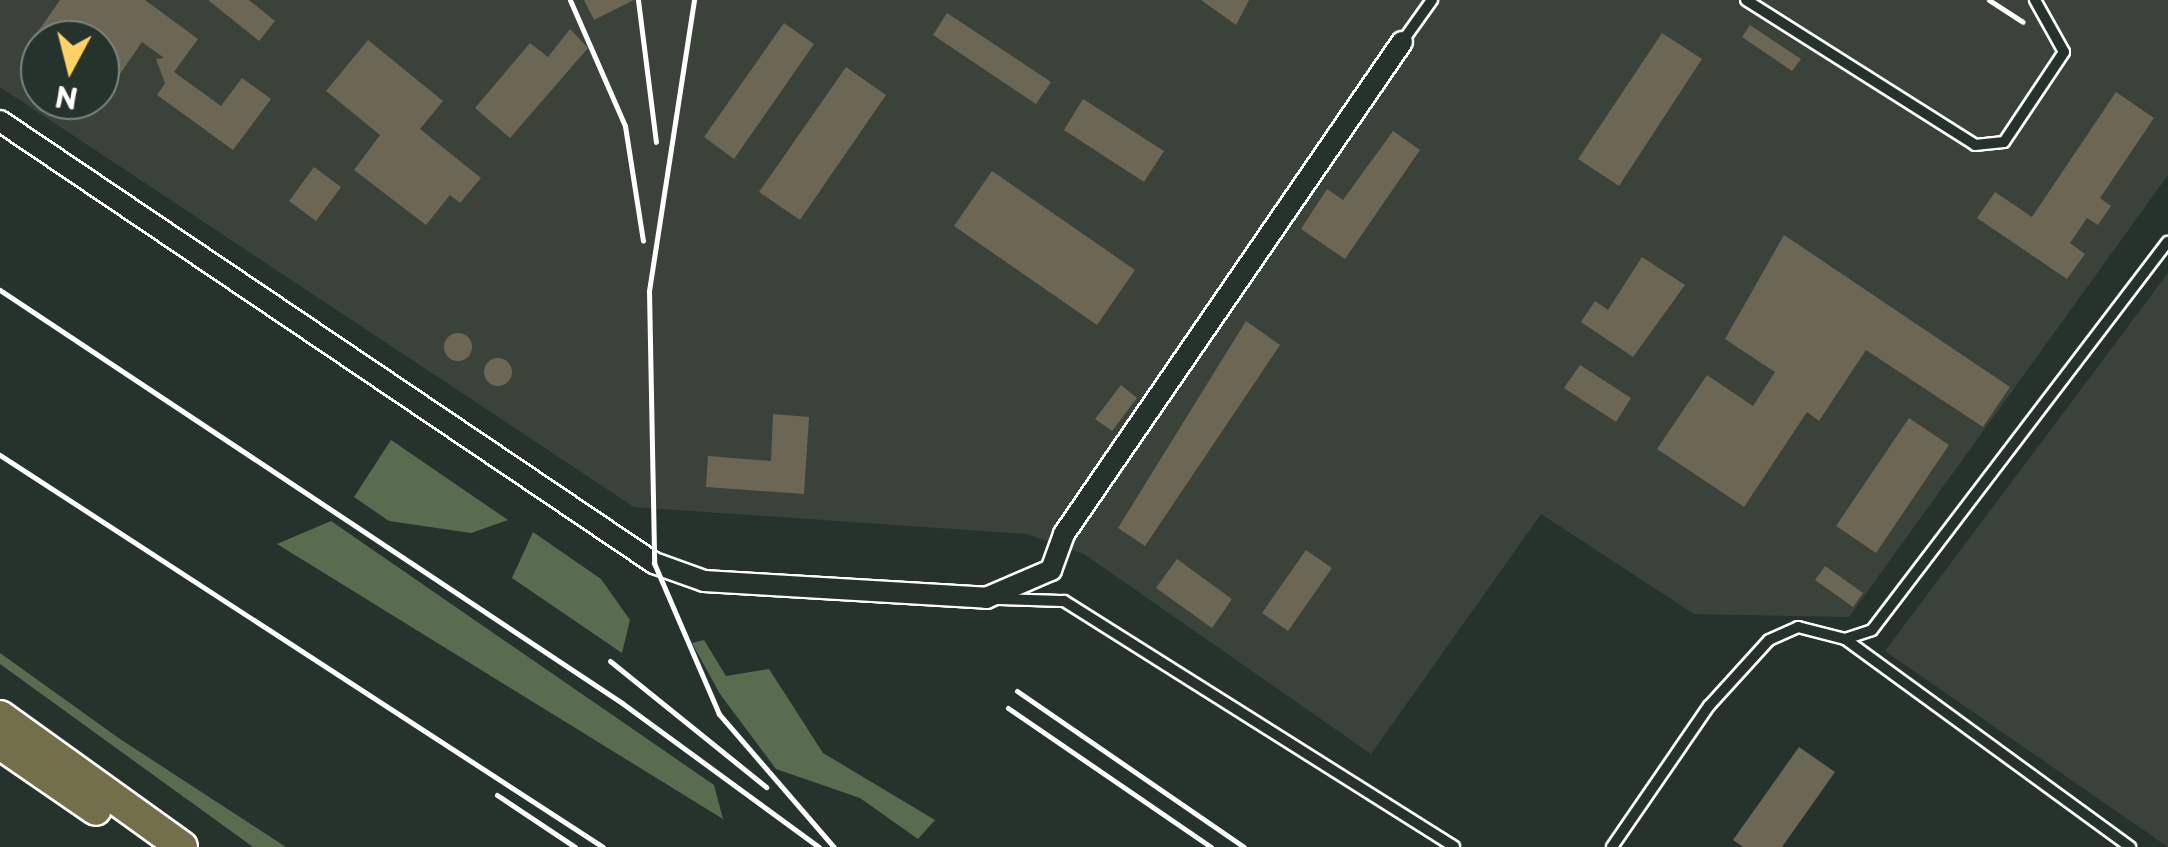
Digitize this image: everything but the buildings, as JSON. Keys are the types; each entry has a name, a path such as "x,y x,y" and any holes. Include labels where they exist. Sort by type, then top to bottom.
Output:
{"main road":[{"path":"0,716 182,847"},
{"path":"0,744 150,847"}],"street":[{"path":"0,122 654,564 704,581 986,598 1051,570 1064,534 1402,42"}],"lane":[{"path":"1402,42 1432,0"},
{"path":"1746,0 1975,145 2004,142 2064,52 2034,0"},
{"path":"1844,639 1872,630 2168,242"},
{"path":"986,598 1064,601 1454,847"},
{"path":"1612,847 1709,706 1769,640 1798,627 1844,639 2130,847"}],"shaded area":[{"path":"0,0 2168,0 2168,175 1849,617 1694,614 1541,514 1371,754 1084,554 1027,534 634,507 50,120 120,120 120,20 20,20 20,100 0,87"},
{"path":"2168,273 2168,847 1885,651"}],"green space":[{"path":"391,440 508,520 471,533 389,521 354,497"},
{"path":"331,521 714,785 723,819 277,544"},
{"path":"533,532 601,579 630,620 622,653 512,578"},
{"path":"704,640 726,676 769,669 823,753 935,820 918,839 860,798 776,769 720,694 692,643"},
{"path":"0,653 120,739 286,847 253,847 0,664"}],"railway":[{"path":"570,0 625,126 643,241"},
{"path":"638,0 656,142"},
{"path":"694,0 649,291 654,563 719,714 834,847"},
{"path":"1989,0 2023,22"},
{"path":"0,290 622,703 819,847"},
{"path":"0,455 603,847"},
{"path":"610,661 766,787"},
{"path":"1017,691 1244,847"},
{"path":"1008,708 1211,847"},
{"path":"497,795 575,847"}]}
